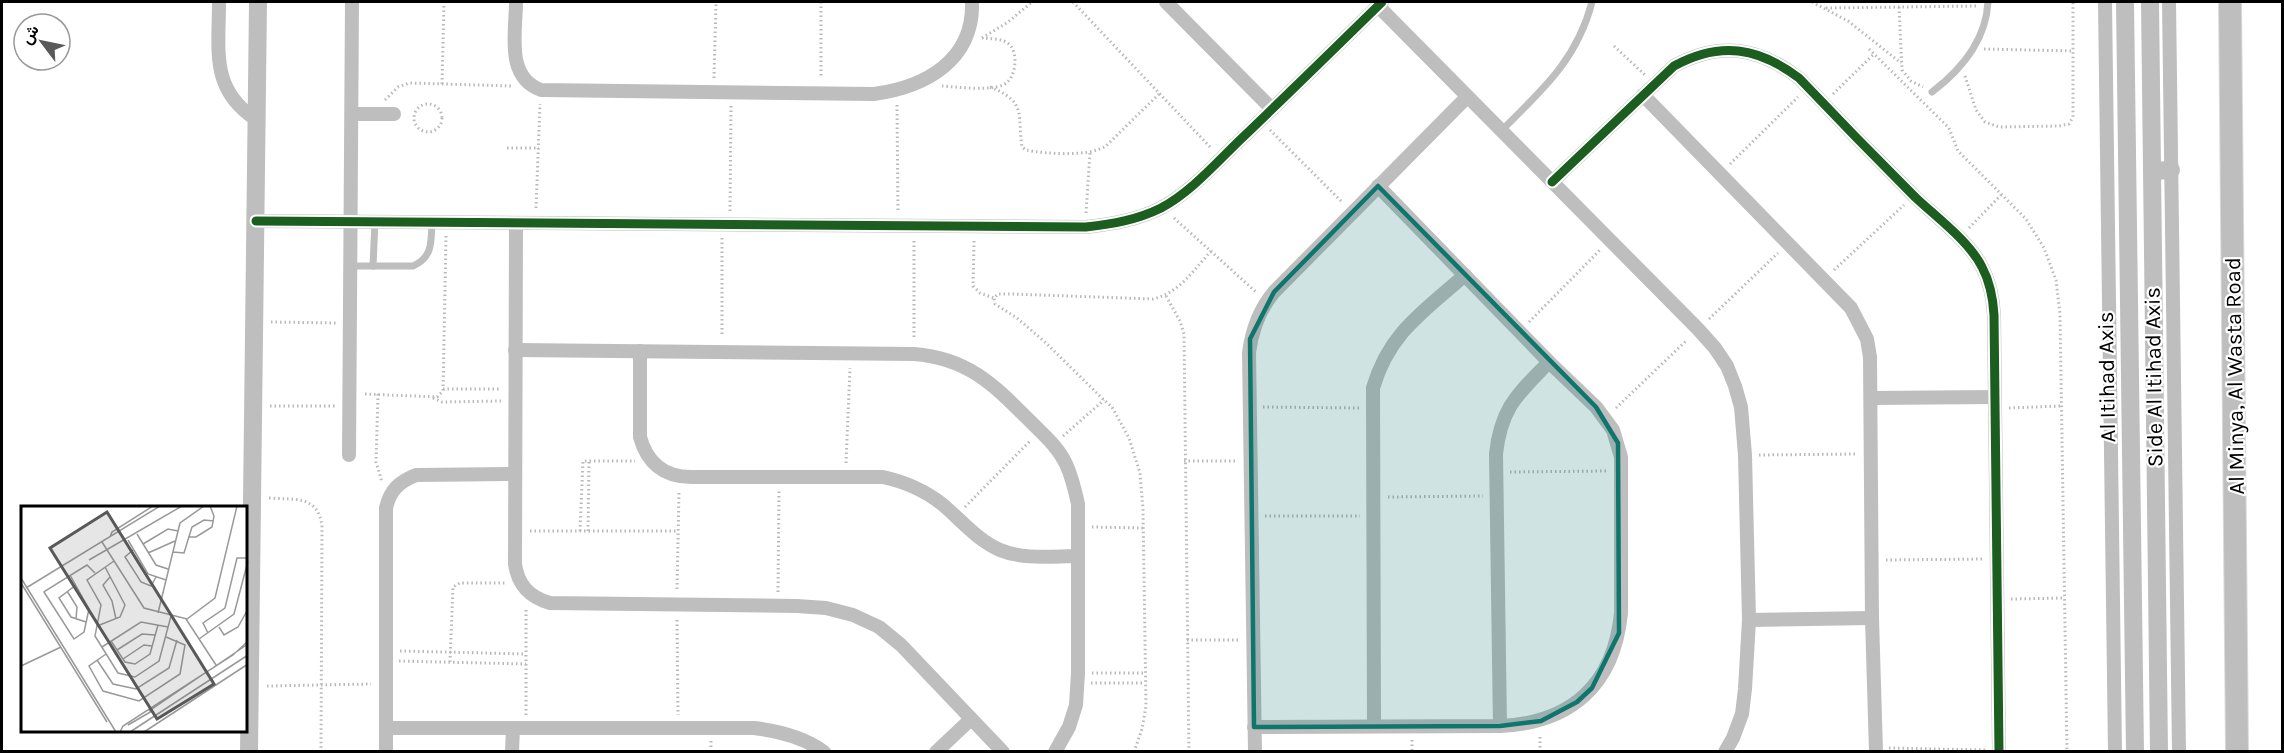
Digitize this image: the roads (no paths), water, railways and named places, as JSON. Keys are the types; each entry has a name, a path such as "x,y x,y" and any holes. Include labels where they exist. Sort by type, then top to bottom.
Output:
{"main road":[{"name":"Al Minya, Al Wasta Road","path":"2230,2 2237,752"}],"street":[{"path":"219,2 221,77 231,98 257,120"},
{"path":"249,752 258,2"},
{"path":"349,455 352,2"},
{"path":"516,2 517,67 520,75 537,88 874,94 913,86 945,66 975,37 972,2"},
{"path":"1166,2 1272,109"},
{"name":"Side Al Itihad Axis","path":"2105,2 2115,752"},
{"name":"Al Itihad Axis","path":"2125,2 2135,752"},
{"path":"2150,2 2159,752"},
{"name":"Side Al Itihad Axis","path":"2169,2 2179,752"},
{"path":"256,221 898,227 1086,227 1112,224 1137,218 1162,207 1189,187 1380,4 1467,98 1698,329 1727,366 1741,407 1745,455 1749,620 1742,714 1725,752"},
{"path":"1552,182 1674,66 1694,56 1715,51 1738,51 1760,55 1781,65 1808,88 1958,238 1981,265 1993,298 1999,751"},
{"path":"1643,95 1824,279 1851,308 1860,323 1870,357 1872,618 1876,749"},
{"path":"1255,752 1249,407 1250,339 1259,313 1267,301 1467,98"},
{"path":"352,114 394,114"},
{"path":"2152,171 2171,170"},
{"path":"1254,727 1500,726 1525,725 1541,721 1577,702 1592,688 1604,672 1619,633 1621,471 1618,443 1606,417 1549,362 1378,186"},
{"path":"516,223 515,564 523,587 533,596 550,603 778,606 826,608 853,615 879,627 901,645 1003,752"},
{"path":"1374,726 1373,388 1379,367 1389,347 1403,330 1465,275"},
{"path":"515,350 914,354 955,362 976,372 996,387 1054,444 1066,463 1074,483 1078,504 1078,678 1076,705 1069,727 1055,752"},
{"path":"640,351 640,436 646,454 660,469 679,477 884,477 905,482 924,492 983,541 1002,551 1023,556 1078,556"},
{"path":"1500,726 1498,435 1513,399 1549,362"},
{"path":"1871,398 1995,403"},
{"path":"386,752 386,508 389,496 404,479 416,475 515,474"},
{"path":"1749,620 1872,618"},
{"path":"936,752 971,719"},
{"path":"386,728 754,728 777,731 799,738 825,752"},
{"path":"512,752 519,728"}],"lane":[{"path":"1501,131 1553,79 1568,58 1580,36 1592,2"},
{"path":"1932,92 1962,66 1973,49 1983,28 1988,3"},
{"path":"373,266 375,222"},
{"path":"350,266 413,266 428,255 439,222"}]}
